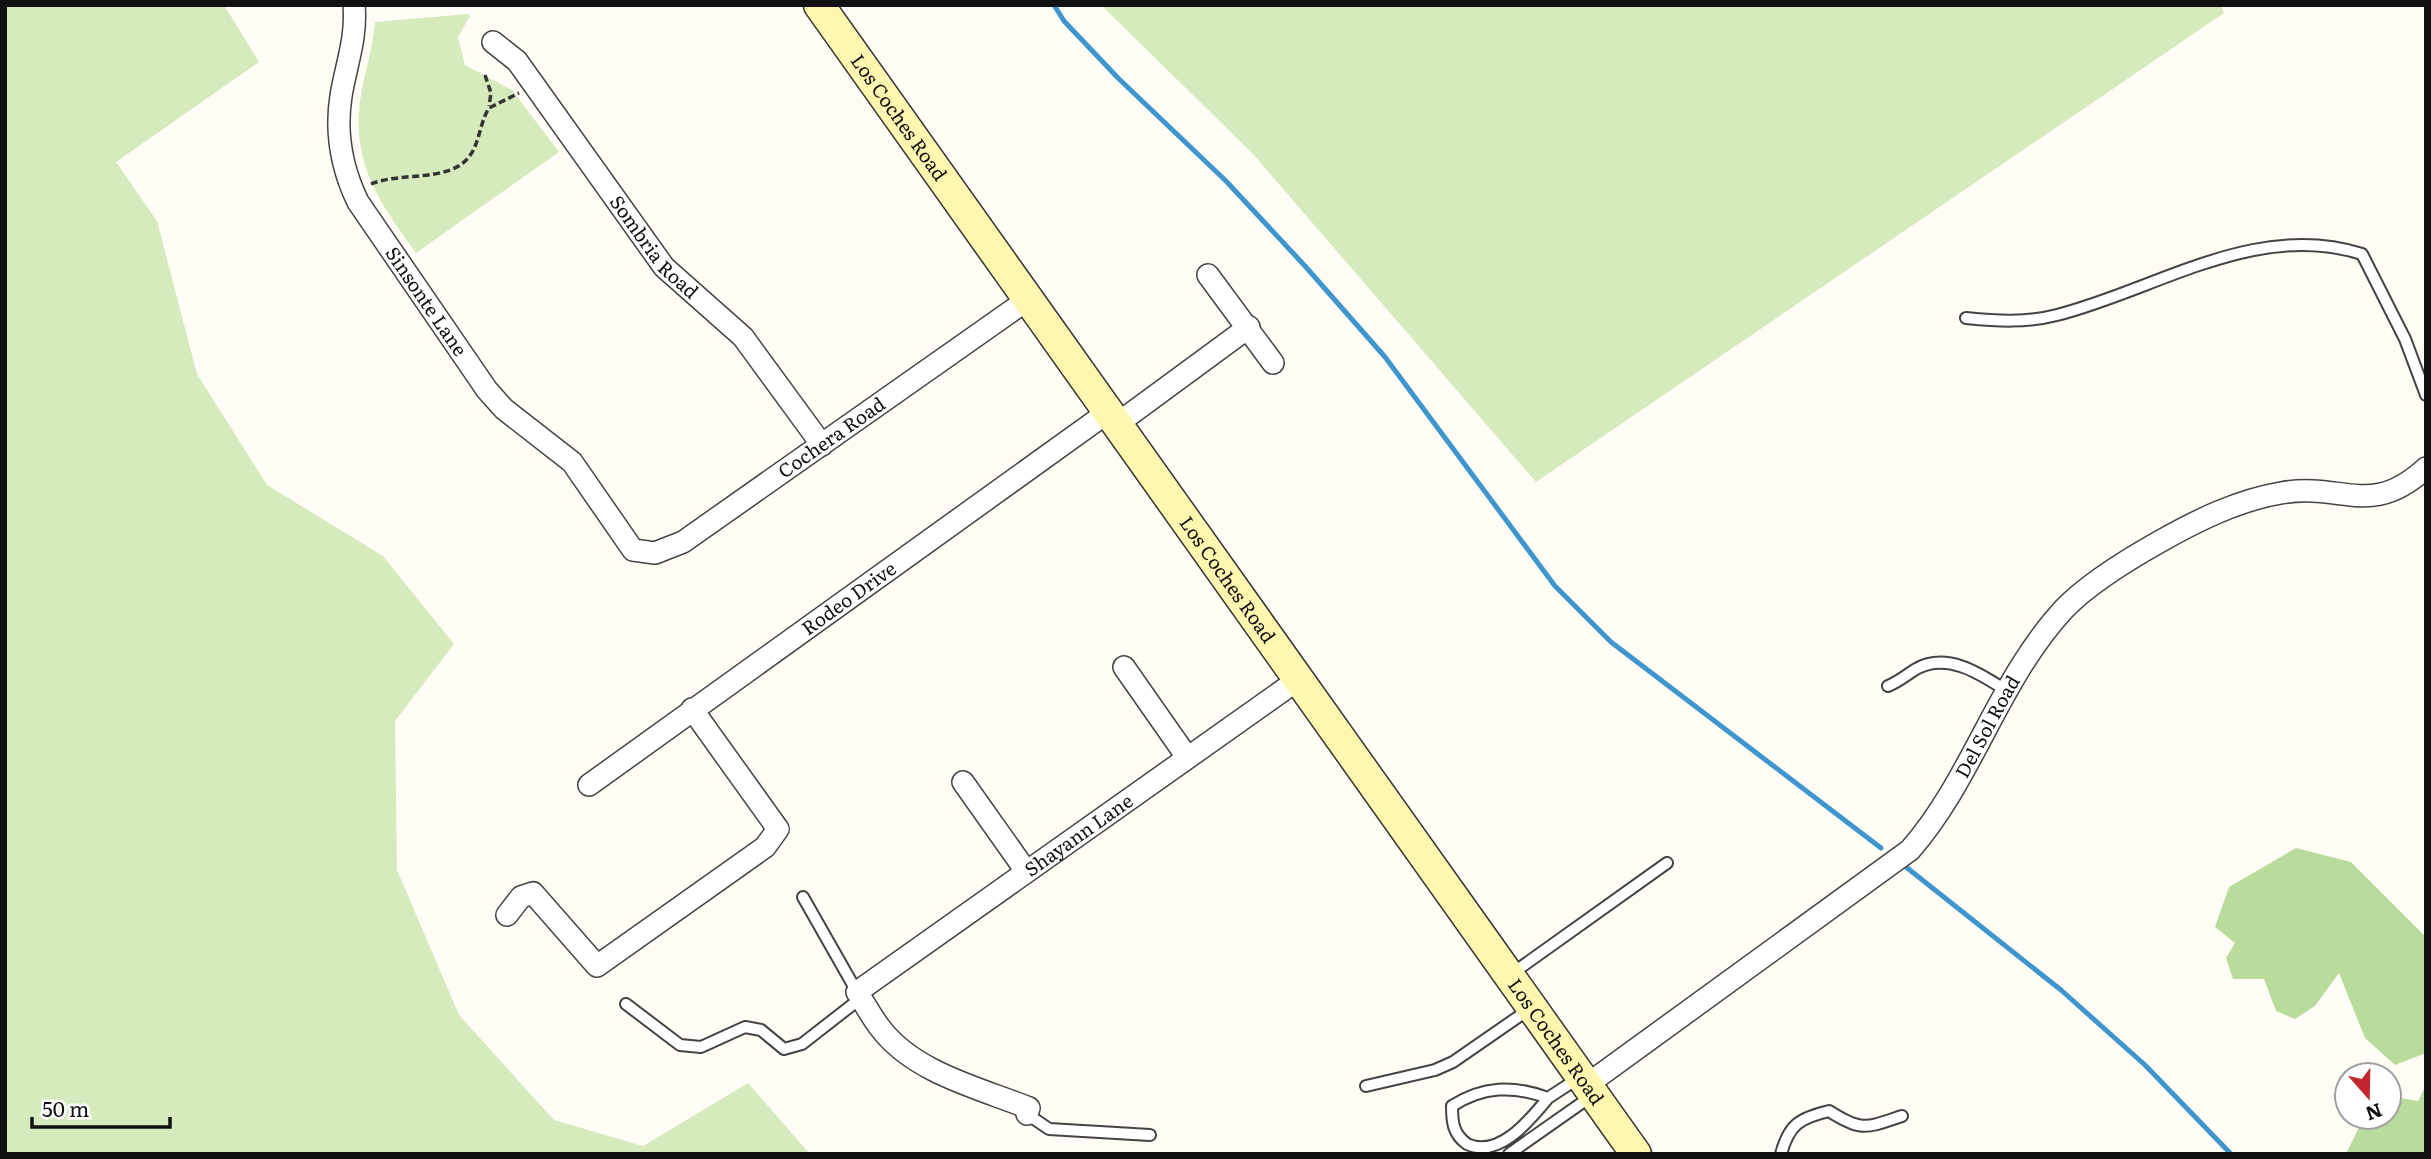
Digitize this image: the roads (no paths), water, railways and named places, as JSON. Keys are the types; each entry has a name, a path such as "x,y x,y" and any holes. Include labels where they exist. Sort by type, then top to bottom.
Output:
{"main road":[{"name":"Los Coches Road","path":"819,5 1589,1084 1636,1154"}],"street":[{"name":"Sinsonte Lane","path":"354,5 354,36 341,95 338,129 346,173 358,202 487,390 504,409 557,448 580,470 629,547"},
{"name":"Sombria Road","path":"493,42 517,61 668,272 738,331 822,446"},
{"path":"1208,275 1273,363"},
{"name":"Cochera Road","path":"629,547 646,553 676,546 1027,300"},
{"name":"Rodeo Drive","path":"589,785 692,709 1112,418 1249,327"},
{"name":"Del Sol Road","path":"1589,1084 1910,850 1947,802 2007,691 2035,646 2066,607 2160,541 2250,499 2308,490 2377,497 2400,488 2426,468"},
{"path":"1124,667 1188,757"},
{"name":"Shayann Lane","path":"859,995 1027,871 1299,679"},
{"path":"507,915 521,897 533,893 597,967 765,847 778,829 692,709"},
{"path":"963,782 1027,871"},
{"path":"859,995 882,1030 910,1056 944,1074 1029,1108 1027,1114"}],"lane":[{"path":"1966,318 2011,323 2057,315 2241,251 2340,247 2362,254 2404,339 2426,394"},
{"path":"1888,685 1905,679 1916,669 1944,663 1977,672 2007,691"},
{"path":"1510,975 1667,863"},
{"path":"626,1004 680,1045 701,1046 745,1027 761,1030 785,1049 802,1044 859,995 803,897"},
{"path":"1366,1086 1435,1070 1453,1062 1534,1007"},
{"path":"1548,1098 1530,1091 1486,1089 1452,1106 1452,1124 1460,1139 1486,1153 1503,1145 1526,1125 1548,1098 1589,1084"},
{"path":"1509,1154 1589,1084"},
{"path":"1781,1154 1789,1130 1808,1116 1829,1111 1853,1126 1871,1126 1902,1116"},
{"path":"1027,1114 1049,1129 1150,1135"}],"waterway":[{"path":"1054,5 1064,21 1118,78 1226,181 1385,357 1555,586 1611,642 1881,848"},
{"path":"1906,867 2061,990 2145,1065 2231,1154"}]}
